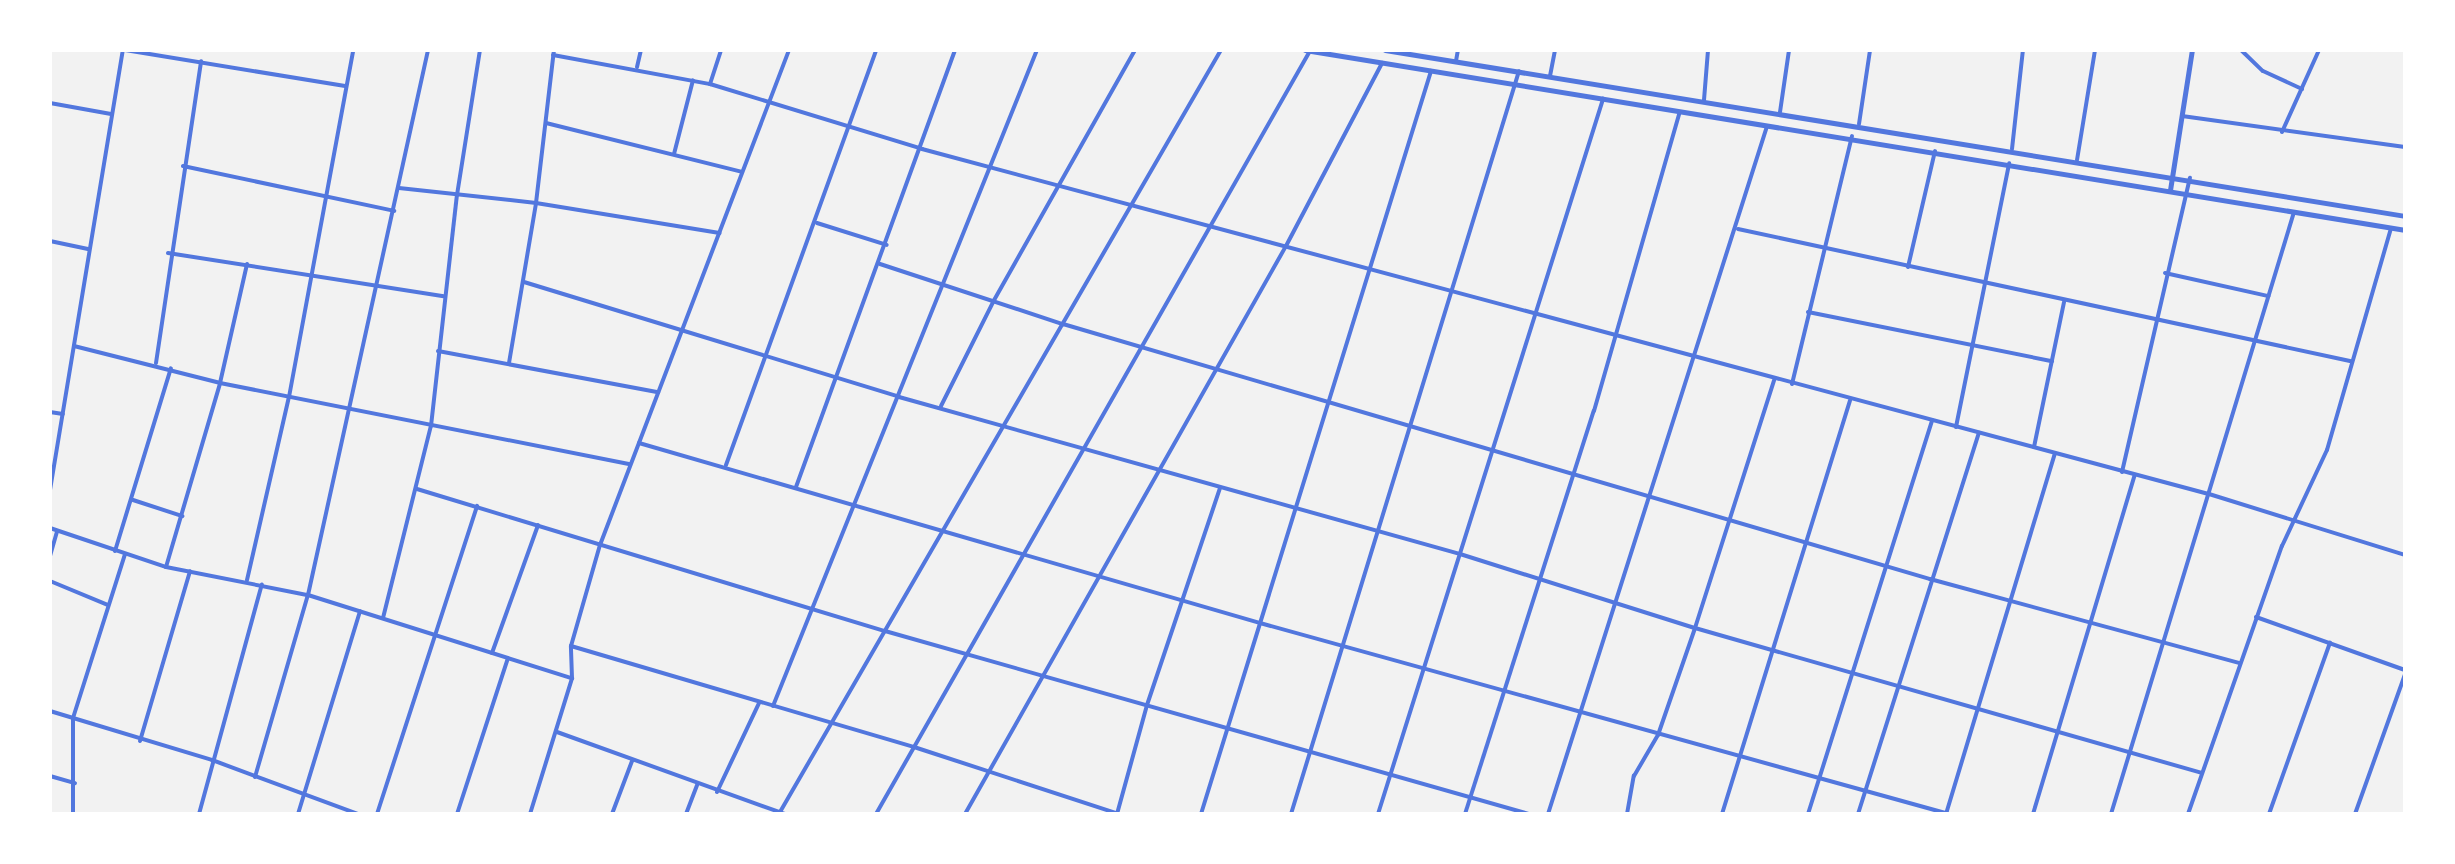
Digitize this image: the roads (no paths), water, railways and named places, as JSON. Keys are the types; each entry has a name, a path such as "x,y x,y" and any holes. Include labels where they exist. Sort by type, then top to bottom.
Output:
{"street":[{"path":"50,490 124,50 345,86"},
{"path":"247,580 289,397 353,50"},
{"path":"255,777 308,595 428,50"},
{"path":"383,618 431,426 457,195 480,50"},
{"path":"637,67 641,50"},
{"path":"710,84 721,50"},
{"path":"530,814 572,678 571,646 600,545 680,326 720,233 789,50"},
{"path":"726,465 768,356 876,50"},
{"path":"796,488 839,379 955,50"},
{"path":"773,706 1037,50"},
{"path":"941,407 993,302 1061,187 1135,50"},
{"path":"557,732 772,812 782,813 828,723 885,631 1221,50"},
{"path":"876,814 965,651 1308,50 1852,136 2405,230"},
{"path":"1385,50 2173,175 2405,216"},
{"path":"1456,61 1458,50"},
{"path":"1550,76 1555,50"},
{"path":"1704,100 1708,50"},
{"path":"1780,112 1789,50"},
{"path":"1859,124 1870,50"},
{"path":"2012,149 2023,50"},
{"path":"2077,160 2095,50"},
{"path":"2170,190 2192,50"},
{"path":"2241,50 2263,71 2303,89"},
{"path":"2282,132 2319,50"},
{"path":"509,363 536,203 554,52 710,84 922,149 1538,312 1774,380 2209,494 2405,555"},
{"path":"156,363 168,253 201,61"},
{"path":"965,814 1097,574 1286,246 1382,63"},
{"path":"1201,814 1431,70"},
{"path":"1291,814 1340,646 1519,71"},
{"path":"674,154 693,80"},
{"path":"1378,814 1492,448 1538,312 1603,96"},
{"path":"50,103 111,114"},
{"path":"1465,814 1502,690 1575,471 1681,109"},
{"path":"2182,116 2405,147"},
{"path":"546,123 743,172"},
{"path":"1548,814 1738,229 1768,123"},
{"path":"1792,384 1852,136"},
{"path":"1908,267 1935,151"},
{"path":"1956,427 2009,163"},
{"path":"183,166 324,199 394,211"},
{"path":"2122,472 2154,320 2190,178"},
{"path":"399,188 536,203 720,233"},
{"path":"2111,814 2294,211"},
{"path":"816,223 887,245"},
{"path":"2188,814 2256,617 2295,519 2327,450 2350,361 2391,227"},
{"path":"1738,229 2064,302 2350,361"},
{"path":"50,241 89,249"},
{"path":"168,253 312,273 444,296"},
{"path":"166,567 220,383 247,264"},
{"path":"880,264 1063,324 1141,343 1328,402 1575,471 1930,579 2240,663"},
{"path":"2165,273 2268,296"},
{"path":"524,282 680,326 899,397 1460,554 1695,628 2202,773"},
{"path":"2034,447 2064,302"},
{"path":"1808,312 2052,361"},
{"path":"74,346 156,363 220,383 630,464"},
{"path":"438,351 658,392"},
{"path":"115,551 171,368"},
{"path":"1627,814 1634,776 1658,735 1774,380"},
{"path":"1722,814 1850,399"},
{"path":"50,412 63,414"},
{"path":"1808,814 1932,420"},
{"path":"1858,814 1930,579 1979,433"},
{"path":"639,443 726,465 1340,646 1947,814 2055,454"},
{"path":"2033,814 2135,475"},
{"path":"571,646 914,747 1118,814 1147,705 1220,488"},
{"path":"417,489 813,610 965,651 1041,677 1391,772 1529,814"},
{"path":"133,500 182,516"},
{"path":"377,814 477,506"},
{"path":"492,653 538,525"},
{"path":"50,528 166,567 247,580 308,595 572,678"},
{"path":"50,556 57,531"},
{"path":"73,814 73,718 125,554"},
{"path":"139,742 190,571"},
{"path":"50,581 108,605"},
{"path":"199,814 262,584"},
{"path":"298,814 360,611"},
{"path":"2256,617 2405,672 2355,814"},
{"path":"2269,814 2330,643"},
{"path":"457,814 508,658"},
{"path":"717,792 759,703"},
{"path":"50,711 139,742 212,760 358,814"},
{"path":"612,814 632,761"},
{"path":"50,776 75,783"},
{"path":"686,814 697,785"}]}
